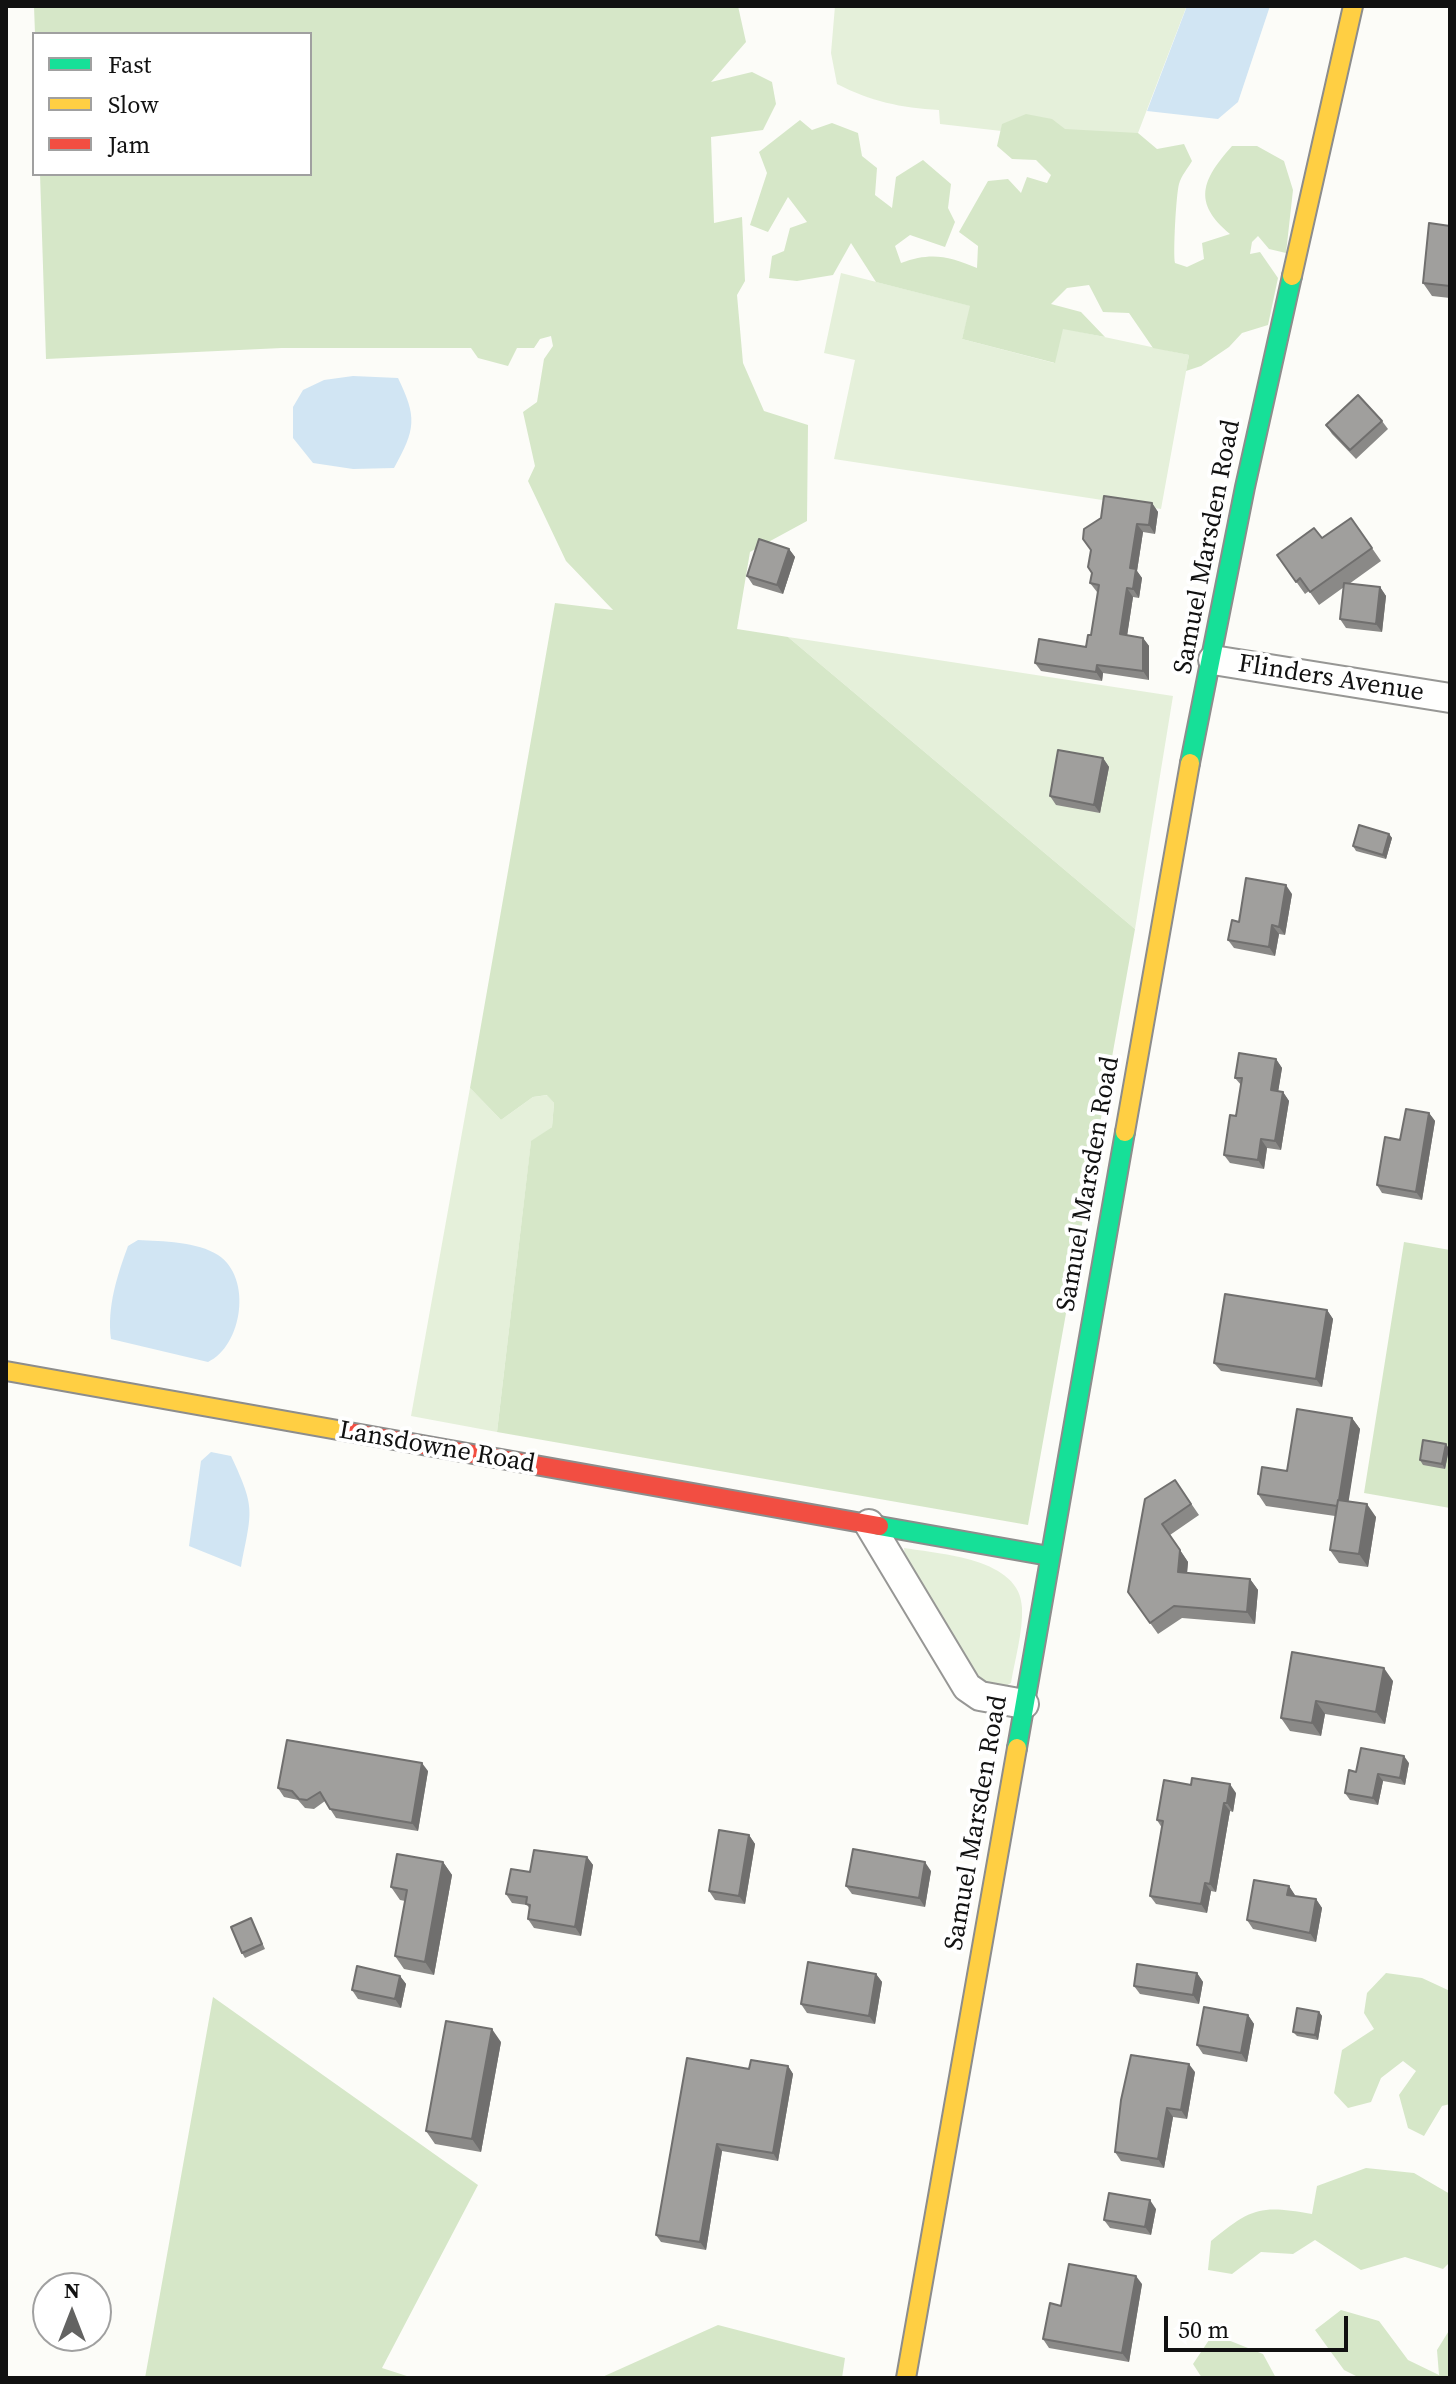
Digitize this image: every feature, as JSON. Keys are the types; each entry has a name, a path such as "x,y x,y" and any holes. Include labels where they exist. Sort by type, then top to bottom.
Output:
{"street":[{"name":"Samuel Marsden Road","path":"906,2378 1191,756 1213,660 1245,487 1353,6"},
{"name":"Flinders Avenue","path":"1213,660 1450,698"},
{"name":"Lansdowne Road","path":"6,1371 1049,1556"},
{"path":"869,1524 967,1687 980,1696 1024,1704"}],"green space":[{"path":"34,6 738,6 746,42 711,82 752,72 772,82 776,104 763,130 711,137 714,223 742,217 745,281 737,295 743,363 764,411 808,425 807,521 750,552 737,629 788,637 1135,929 1028,1525 497,1432 531,1141 552,1127 554,1103 547,1095 533,1097 501,1120 470,1088 555,603 613,610 566,561 528,481 535,466 523,412 537,402 544,359 553,346 551,336 540,339 534,348 517,348 508,366 478,358 471,348 282,348 46,359 40,176 312,176 312,32 35,32"},
{"path":"835,6 1186,8 1133,146 940,124 939,110 886,103 849,90 837,84 831,53"},
{"path":"1026,114 1052,119 1065,129 1138,133 1157,149 1184,144 1192,161 1179,184 1174,257 1175,263 1187,267 1204,259 1202,243 1230,234 1210,212 1206,191 1208,180 1232,146 1257,146 1284,161 1293,190 1286,253 1269,249 1258,236 1252,242 1250,254 1260,252 1278,278 1268,325 1242,333 1229,347 1201,366 1186,371 1189,355 1153,348 1129,313 1103,312 1089,285 1067,288 1051,304 1081,312 1105,337 1063,329 1055,363 962,339 970,306 876,282 851,243 833,275 797,281 769,278 772,256 784,251 790,228 807,222 788,197 768,232 750,225 767,173 759,152 800,120 812,130 832,123 858,133 862,156 877,168 875,195 892,208 896,177 923,160 951,184 948,208 955,222 945,247 910,235 895,246 901,263 921,257 939,257 977,268 978,246 959,232 988,181 1008,179 1021,193 1027,177 1047,183 1051,175 1036,160 1012,159 997,146 1002,124"},
{"path":"841,273 971,306 962,339 1054,363 1062,328 1189,355 1161,509 834,459 855,360 824,353"},
{"path":"788,637 1173,696 1135,929"},
{"path":"470,1088 501,1120 533,1097 548,1095 554,1103 552,1127 531,1142 497,1432 411,1416"},
{"path":"1404,1242 1450,1250 1450,1508 1364,1493"},
{"path":"904,1548 957,1556 994,1569 1008,1578 1018,1591 1022,1608 1011,1683 1004,1687 981,1686 905,1558"},
{"path":"1386,1973 1422,1978 1450,1991 1450,2104 1442,2106 1424,2136 1408,2128 1399,2095 1416,2071 1403,2061 1381,2078 1371,2102 1348,2108 1334,2093 1342,2050 1374,2029 1364,2013 1367,1993"},
{"path":"213,1997 478,2185 382,2368 413,2378 145,2378"},
{"path":"1366,2168 1414,2173 1450,2194 1450,2262 1443,2269 1405,2257 1361,2270 1315,2240 1293,2254 1261,2252 1232,2274 1208,2270 1211,2241 1237,2222 1268,2210 1312,2214 1317,2186"},
{"path":"1341,2310 1379,2321 1408,2360 1439,2375 1437,2350 1450,2329 1450,2378 1360,2378 1344,2370 1315,2330"},
{"path":"718,2325 845,2358 842,2378 600,2378"},
{"path":"1213,2334 1263,2354 1276,2378 1202,2378 1193,2364"}],"water":[{"path":"1187,6 1270,6 1238,102 1218,119 1147,111"},
{"path":"353,376 398,378 404,391 411,413 410,433 394,468 353,469 313,463 293,438 293,407 303,390 324,380"},
{"path":"138,1240 200,1247 218,1255 229,1266 236,1279 239,1311 229,1342 220,1354 208,1362 111,1339 110,1315 117,1280 128,1246"},
{"path":"211,1452 231,1456 248,1499 249,1521 241,1567 189,1546 201,1461"}],"building":[{"path":"1429,223 1450,226 1450,286 1423,283"},
{"path":"1358,395 1382,421 1350,450 1326,425"},
{"path":"1104,496 1152,503 1149,525 1137,524 1130,568 1136,569 1133,589 1127,588 1120,634 1143,638 1143,671 1097,665 1096,672 1035,663 1039,639 1086,647 1088,635 1091,635 1099,585 1090,583 1092,573 1088,567 1091,550 1083,539 1084,529 1101,518"},
{"path":"1351,518 1372,548 1310,592 1300,578 1296,582 1277,555 1314,528 1322,538"},
{"path":"759,539 789,549 777,585 747,576"},
{"path":"1344,583 1380,587 1376,624 1340,619"},
{"path":"1058,750 1103,758 1094,805 1050,796"},
{"path":"1359,825 1389,834 1383,855 1353,846"},
{"path":"1246,878 1286,885 1279,927 1272,925 1269,947 1228,940 1232,920 1239,922"},
{"path":"1239,1053 1276,1059 1271,1090 1283,1092 1275,1141 1261,1139 1258,1160 1224,1155 1230,1115 1236,1116 1242,1078 1235,1078"},
{"path":"1406,1109 1429,1113 1416,1192 1377,1185 1385,1137 1400,1140"},
{"path":"1225,1294 1327,1310 1316,1379 1214,1363"},
{"path":"1297,1409 1352,1418 1337,1506 1258,1494 1262,1467 1287,1471"},
{"path":"1423,1440 1446,1444 1442,1464 1420,1460"},
{"path":"1175,1480 1191,1504 1162,1524 1180,1550 1178,1572 1250,1579 1247,1612 1174,1606 1150,1623 1128,1592 1145,1499"},
{"path":"1338,1500 1367,1504 1359,1554 1330,1550"},
{"path":"1292,1652 1384,1668 1376,1712 1316,1701 1312,1723 1281,1718"},
{"path":"287,1740 422,1763 412,1823 330,1809 320,1792 307,1800 299,1799 292,1791 278,1788"},
{"path":"1361,1748 1404,1756 1400,1778 1378,1774 1373,1798 1345,1793 1349,1770 1356,1772"},
{"path":"1192,1778 1230,1784 1210,1884 1205,1883 1201,1904 1150,1896 1163,1821 1157,1820 1164,1780 1191,1785"},
{"path":"719,1830 749,1835 739,1896 709,1891"},
{"path":"853,1849 925,1862 919,1898 846,1886"},
{"path":"534,1850 587,1857 575,1927 528,1919 530,1905 526,1904 527,1897 506,1894 511,1869 530,1872"},
{"path":"397,1854 443,1862 425,1962 395,1956 407,1890 391,1887"},
{"path":"1254,1880 1289,1886 1287,1895 1316,1899 1310,1933 1247,1920"},
{"path":"251,1918 262,1944 242,1953 231,1927"},
{"path":"808,1962 876,1974 869,2016 801,2004"},
{"path":"1137,1964 1197,1973 1193,1995 1134,1986"},
{"path":"357,1966 400,1976 395,1999 352,1990"},
{"path":"1204,2007 1248,2015 1241,2053 1197,2045"},
{"path":"1297,2008 1319,2012 1315,2035 1293,2032"},
{"path":"446,2021 492,2029 472,2139 426,2131"},
{"path":"1131,2055 1189,2064 1181,2110 1167,2108 1158,2159 1115,2152 1121,2100"},
{"path":"687,2058 749,2069 751,2060 788,2066 773,2153 717,2144 700,2242 656,2235"},
{"path":"1109,2193 1150,2200 1145,2227 1104,2220"},
{"path":"1069,2264 1136,2276 1122,2353 1043,2339 1050,2303 1061,2306"}],"traffic: fast":[{"path":"1190,763 1245,487 1292,276"},
{"path":"1017,1748 1125,1132"},
{"path":"879,1526 1049,1556"}],"traffic: slow":[{"path":"1292,276 1353,6"},
{"path":"1125,1132 1190,763"},
{"path":"6,1371 349,1432"},
{"path":"906,2378 1017,1748"}],"traffic: jam":[{"path":"349,1432 879,1526"}]}
